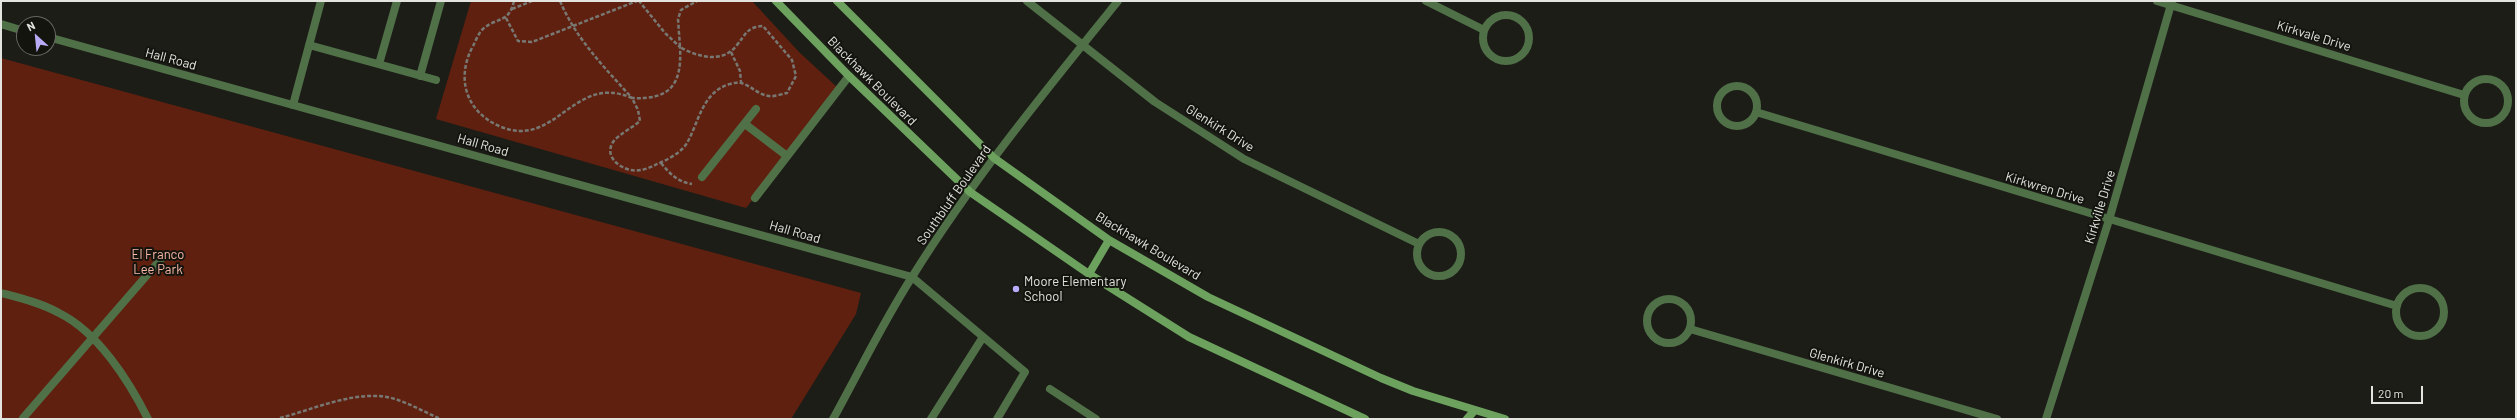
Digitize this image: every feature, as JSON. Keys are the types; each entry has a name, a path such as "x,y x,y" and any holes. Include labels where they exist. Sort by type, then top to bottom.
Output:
{"main road":[{"name":"Blackhawk Boulevard","path":"776,1 849,76 970,192 1089,274 1189,337 1365,419"},
{"name":"Blackhawk Boulevard","path":"837,1 994,158 1109,240 1208,297 1381,378 1413,391 1506,419"},
{"path":"1089,274 1109,240"},
{"path":"1467,419 1475,410"},
{"path":"1475,410 1476,419"}],"street":[{"path":"293,105 321,1"},
{"path":"379,64 397,1"},
{"path":"420,76 441,1"},
{"name":"Glenkirk Drive","path":"1028,1 1155,102 1244,159 1419,244"},
{"name":"Southbluff Boulevard","path":"833,419 912,277 994,158 1118,1"},
{"path":"1426,1 1484,30"},
{"name":"Kirkvale Drive","path":"2157,1 2172,3 2464,95"},
{"name":"Kirkville Drive","path":"2046,419 2109,220 2172,3"},
{"path":"1510,16 1523,23 1527,29 1528,44 1520,57 1506,61 1499,60 1487,52 1484,45 1484,30 1494,18 1510,16"},
{"path":"1,24 16,29"},
{"name":"Hall Road","path":"56,39 912,277"},
{"path":"309,45 436,80"},
{"path":"755,198 849,76"},
{"path":"2483,79 2492,80 2505,90 2507,106 2496,120 2480,122 2466,111 2464,95 2475,81 2483,79"},
{"path":"1740,86 1746,88 1755,98 1756,112 1749,122 1743,126 1731,126 1725,123 1717,112 1718,99 1726,89 1740,86"},
{"path":"702,177 756,109"},
{"name":"Kirkwren Drive","path":"1756,112 2397,306"},
{"path":"745,124 787,156"},
{"path":"1442,232 1449,234 1459,244 1461,251 1458,266 1447,275 1439,276 1425,272 1417,259 1419,244 1429,234 1442,232"},
{"path":"23,418 161,259"},
{"path":"912,277 1025,372 997,419"},
{"path":"2427,289 2435,294 2441,301 2444,310 2443,320 2431,334 2413,336 2405,331 2399,324 2397,306 2401,297 2409,291 2427,289"},
{"path":"1,293 60,313 92,338 131,385 148,419"},
{"path":"1661,300 1678,300 1690,312 1690,330 1685,337 1678,342 1661,342 1648,330 1648,312 1661,300"},
{"name":"Glenkirk Drive","path":"1690,330 1997,419"},
{"path":"931,419 983,337"},
{"path":"1050,389 1096,419"}],"path":[{"path":"514,1 512,9 506,18 484,28 470,51 464,69 464,86 468,99 486,120 518,131 532,129 548,124 589,96 606,91 621,93 632,98 652,99 671,87 678,78 680,69 678,19 682,10 698,1"},
{"path":"512,9 532,1"},
{"path":"506,18 514,36 523,42 532,42 573,26 638,1 665,33 680,46 705,57 717,57 731,52 748,31 753,27 763,26 792,60 796,76 787,93 769,96 741,82 729,84 716,92 705,103 687,144 680,152 661,163 634,171 621,168 613,160 611,152 613,143 640,121 638,110 632,98 592,53 573,26 560,1"},
{"path":"731,52 740,71 741,82"},
{"path":"661,163 670,174 680,181 696,184 702,177"},
{"path":"280,418 352,399 375,397 395,399 441,419"}],"green space":[{"path":"471,1 752,1 799,52 839,89 746,208 436,119"},
{"name":"El Franco Lee Park","path":"1,58 861,293 856,314 791,419 1,419"}],"place":[{"name":"Moore Elementary School","path":"1016,289"}]}
